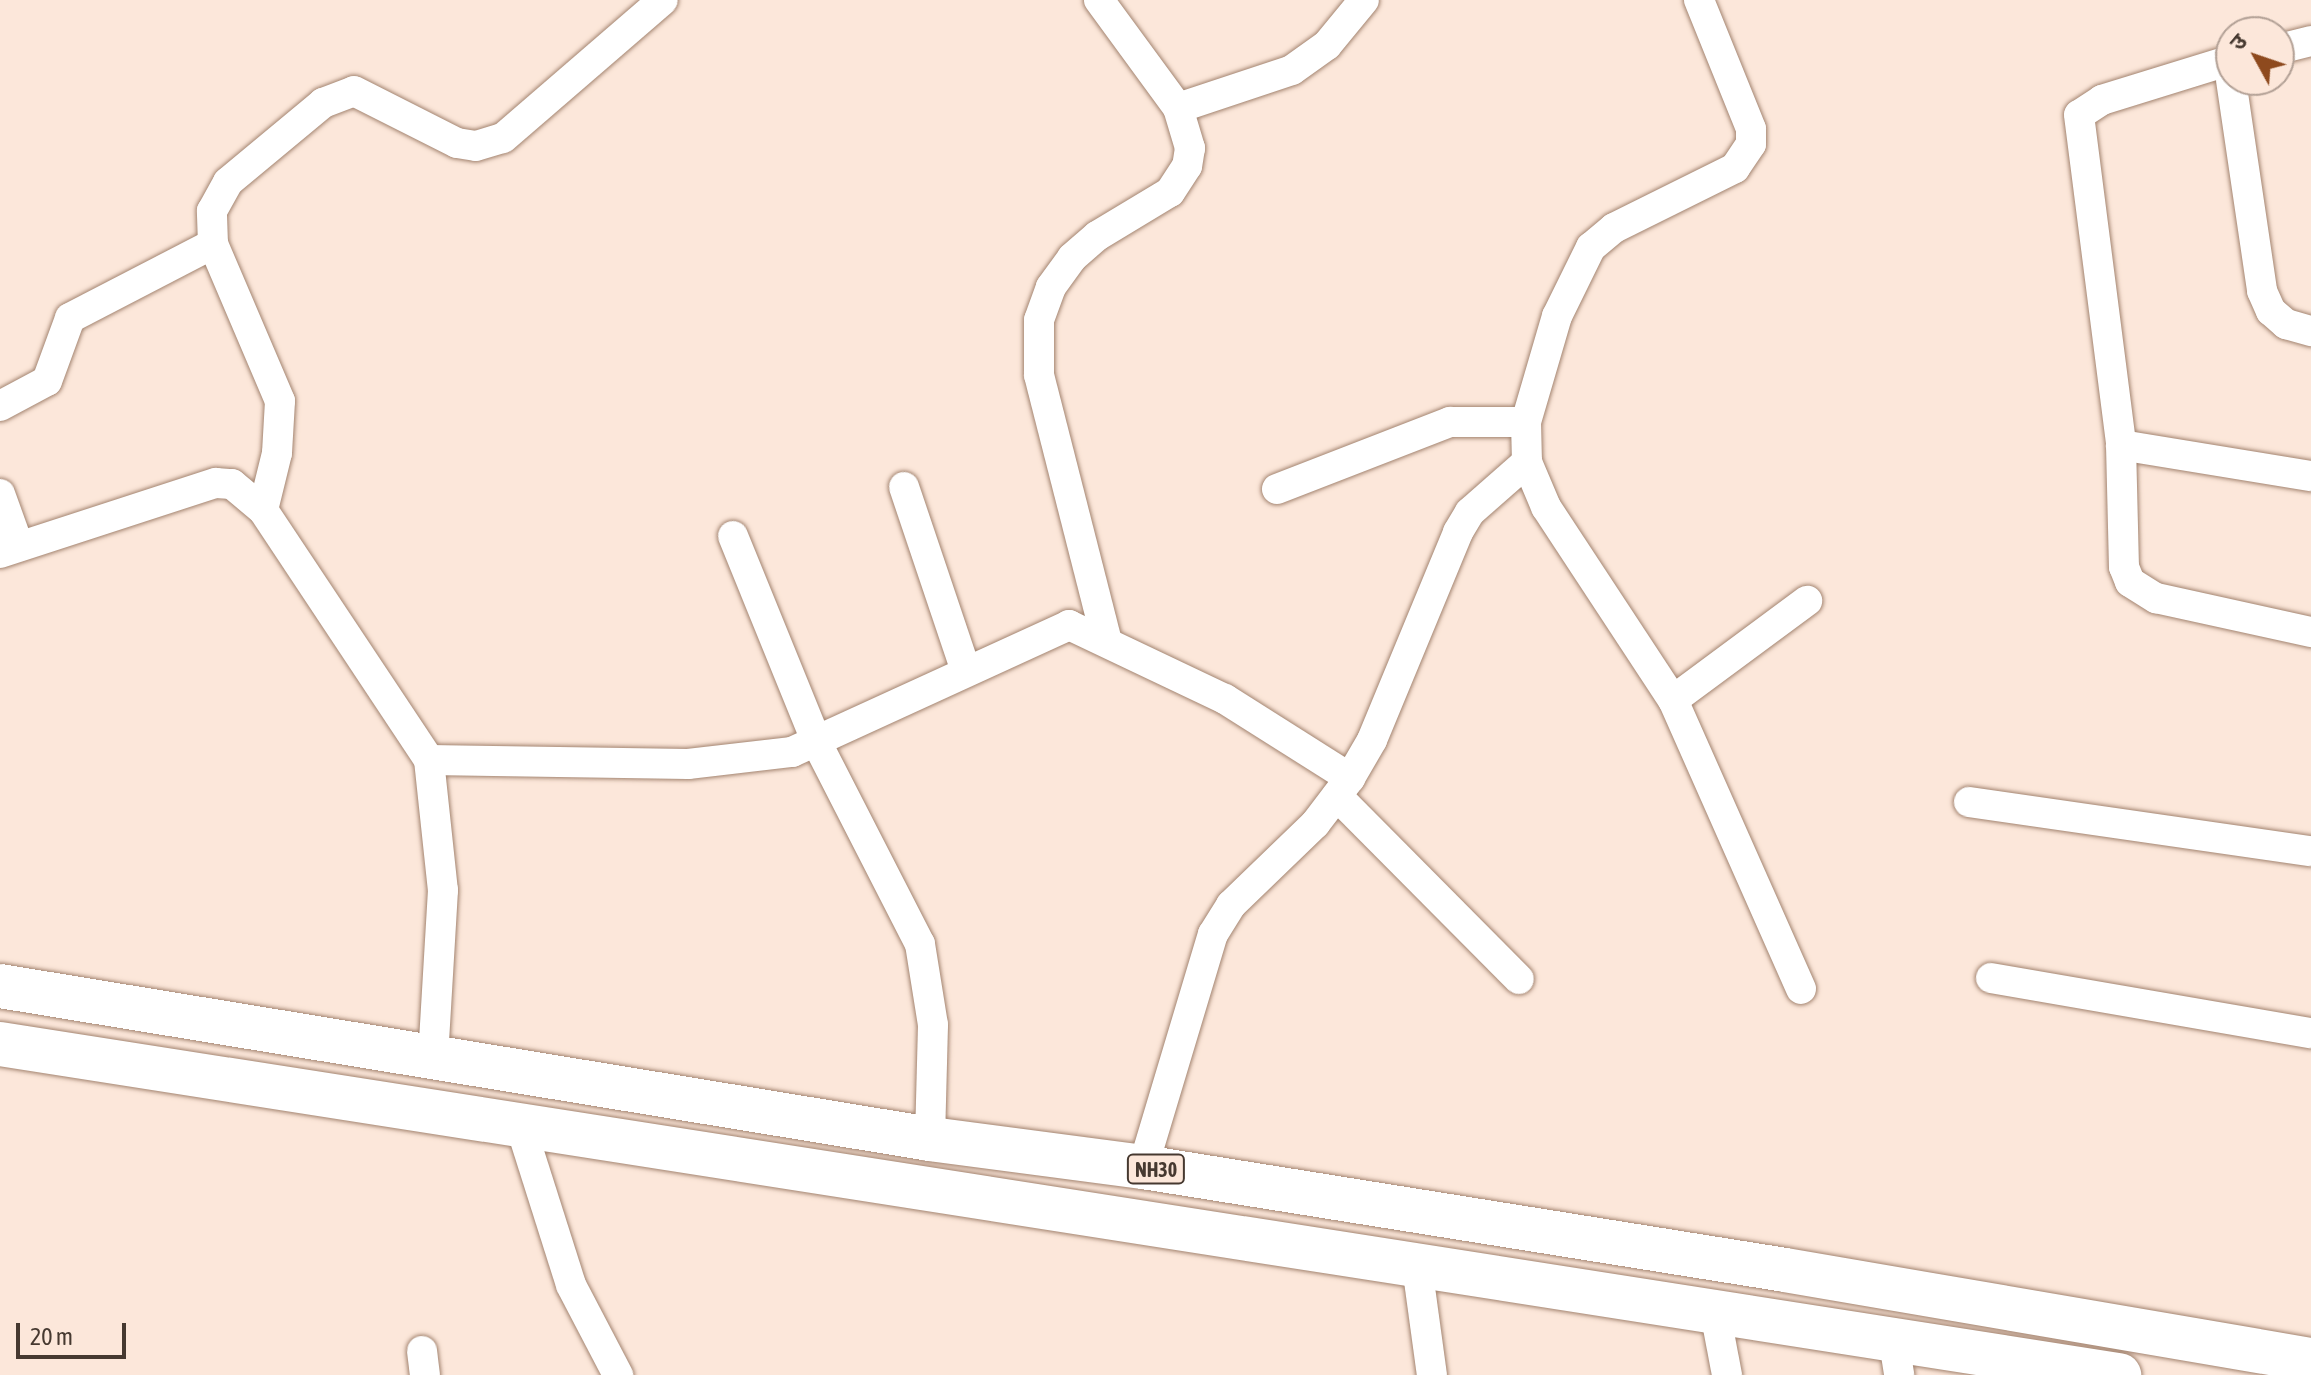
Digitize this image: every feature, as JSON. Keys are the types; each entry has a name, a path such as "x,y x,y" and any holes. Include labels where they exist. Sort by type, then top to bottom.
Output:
{"highway":[{"name":"NH30","path":"0,986 930,1139 1143,1167 2311,1360"},
{"path":"0,1044 1715,1312 1897,1359 2119,1375"}],"street":[{"path":"263,510 277,453 280,401 213,244 212,211 228,182 323,103 354,91 457,143 476,146 503,138 663,0"},
{"path":"1099,0 1178,108 1190,148 1180,180 1154,205 1097,236 1072,258 1051,287 1039,320 1039,375 1107,641"},
{"path":"1178,108 1292,70 1327,45 1364,0"},
{"path":"1699,0 1751,129 1751,144 1735,168 1614,228 1591,247 1557,316 1526,422 1527,462 1546,507 1673,700 1801,989"},
{"path":"2215,74 2102,100 2079,115 2121,445 2124,567 2130,582 2156,598 2311,632"},
{"path":"2234,96 2262,291 2271,311 2286,324 2311,331"},
{"path":"0,406 47,381 70,318 213,244"},
{"path":"1277,489 1436,426 1477,420 1526,422"},
{"path":"2121,445 2311,476"},
{"path":"1143,1167 1213,934 1231,905 1344,787 1372,740 1458,532 1470,512 1527,462"},
{"path":"0,494 9,548 216,483 246,492 263,510 429,760 443,890 433,1059"},
{"path":"904,487 966,671"},
{"path":"733,536 817,743 920,944 933,1025 930,1139"},
{"path":"1673,700 1807,601"},
{"path":"429,760 702,764 744,761 817,743 1069,625 1225,699 1344,787 1519,979"},
{"path":"1969,802 2311,851"},
{"path":"1991,978 2311,1033"},
{"path":"520,1124 571,1285 618,1375"},
{"path":"1417,1266 1432,1375"},
{"path":"1715,1312 1727,1375"}]}
